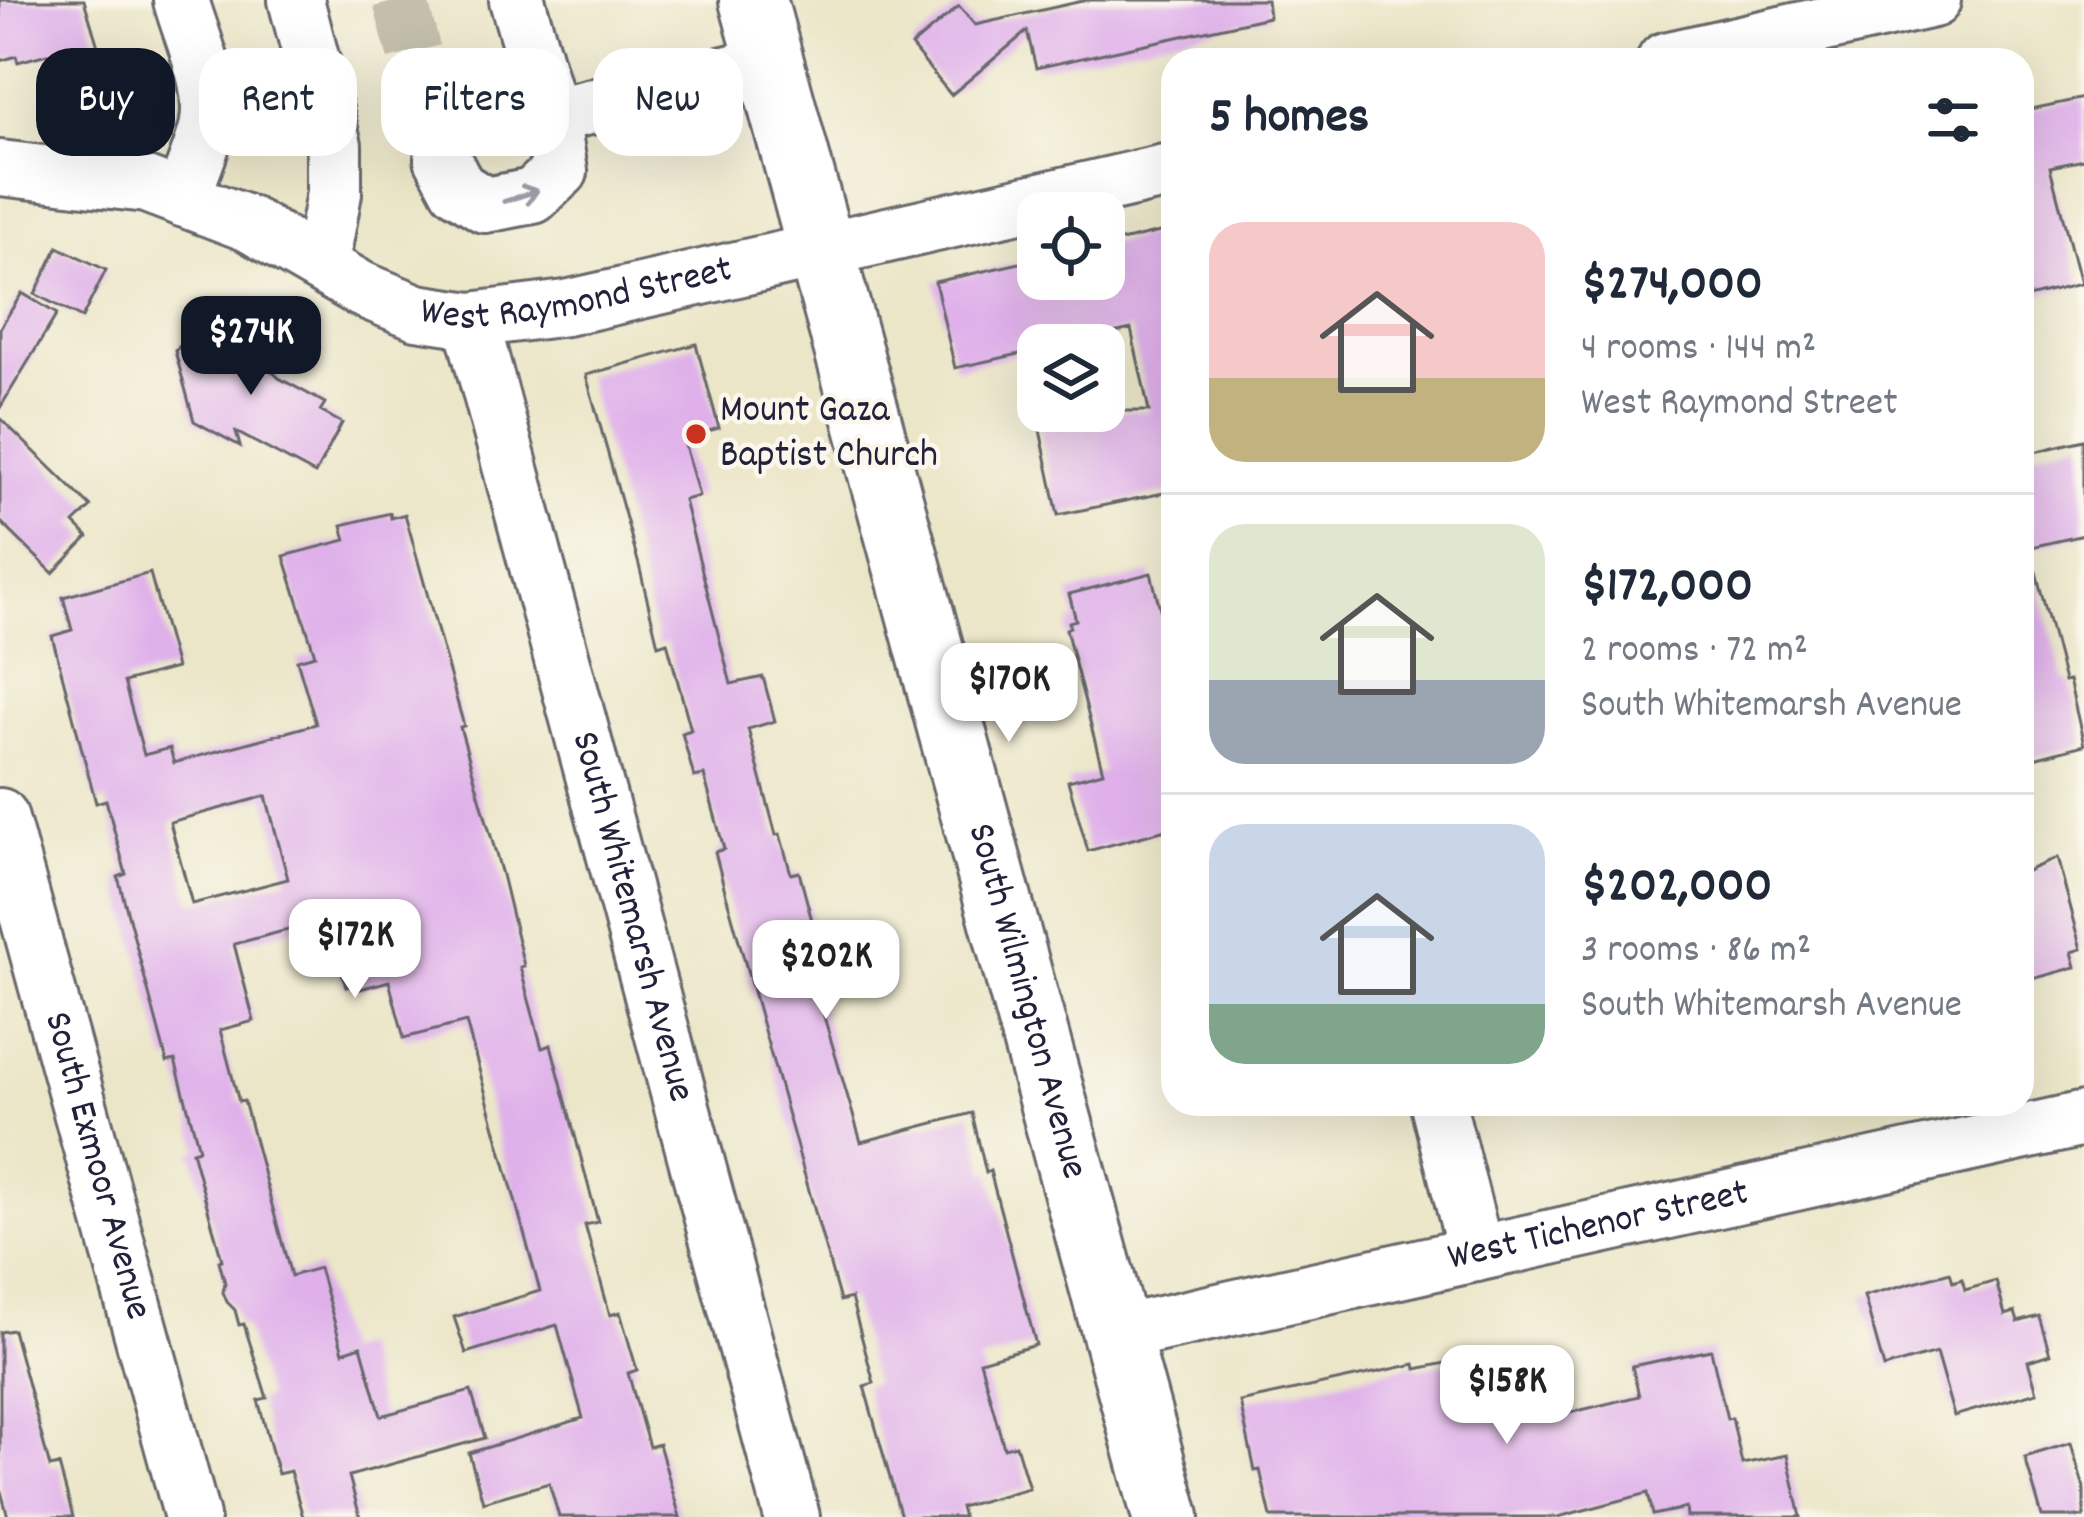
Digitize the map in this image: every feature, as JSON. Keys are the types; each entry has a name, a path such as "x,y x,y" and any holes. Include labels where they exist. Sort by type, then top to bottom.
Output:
{"main road":[{"name":"South Wilmington Avenue","path":"753,0 1166,1517"}],"street":[{"path":"181,0 209,104 206,128 182,199"},
{"path":"296,0 334,145 334,193 321,266"},
{"path":"517,0 531,48"},
{"path":"1719,48 1933,0"},
{"path":"569,112 771,63"},
{"path":"442,158 458,188 484,205 532,196 560,172 557,156"},
{"name":"West Raymond Street","path":"0,168 146,185 249,224 361,289 417,313 471,320 566,308 1161,173"},
{"name":"South Whitemarsh Avenue","path":"471,320 792,1517"},
{"name":"South Exmoor Avenue","path":"0,816 192,1517"},
{"path":"1441,1116 1476,1254"},
{"name":"West Tichenor Street","path":"1115,1334 2084,1119"}],"building":[{"path":"0,0 84,0 98,48 36,48 36,57 0,61"},
{"path":"1087,0 1267,0 1269,17 1036,68 1027,31 951,95 911,46 959,6 975,25"},
{"path":"2084,98 2084,160 2050,167 2080,284 2034,296 2034,108"},
{"path":"1161,232 1161,494 1058,515 1040,432 1125,432 1125,411 1149,411 1131,329 1125,330 1125,324 1017,324 1017,355 955,368 935,282 1017,264 1017,300 1125,300 1125,240"},
{"path":"58,247 106,270 82,318 35,294"},
{"path":"22,293 57,314 0,408 0,328"},
{"path":"212,313 279,378 325,403 320,411 342,423 315,474 236,432 240,446 194,421 175,351"},
{"path":"696,344 719,428 683,438 699,496 684,500 731,684 763,677 775,721 748,729 776,835 780,834 791,874 799,872 814,928 799,932 861,1142 972,1113 1036,1345 980,1361 1004,1448 1016,1445 1029,1488 960,1507 963,1517 901,1517 864,1386 874,1383 851,1298 840,1301 725,891 715,852 724,849 704,775 694,777 682,733 691,730 667,642 658,645 586,375"},
{"path":"0,418 91,507 74,523 88,537 53,573 0,521"},
{"path":"2084,440 2084,535 2034,546 2034,452"},
{"path":"405,514 464,726 460,727 502,875 542,1048 551,1045 598,1222 585,1225 610,1315 620,1312 637,1370 628,1373 649,1447 659,1444 680,1517 559,1517 549,1483 483,1502 469,1453 583,1418 557,1325 466,1353 454,1317 540,1291 466,1022 404,1038 389,981 360,989 359,983 346,987 331,933 299,927 234,944 254,1021 220,1030 291,1276 319,1268 343,1352 361,1346 381,1416 471,1391 485,1438 349,1476 360,1517 303,1517 290,1471 278,1474 258,1400 267,1398 244,1324 239,1325 223,1292 222,1260 192,1151 199,1149 175,1060 167,1062 118,877 126,874 106,800 96,803 52,636 72,630 63,597 150,573 176,668 124,682 144,755 170,748 174,763 316,724 297,660 315,655 284,556 346,540 342,525","holes":["266,796 288,879 192,904 170,822"]},
{"path":"2034,572 2064,681 2069,680 2084,745 2034,758"},
{"path":"1151,573 1161,613 1161,831 1088,851 1068,781 1103,772 1066,629 1076,620 1069,594"},
{"path":"2057,858 2082,949 2072,952 2076,967 2034,979 2034,868"},
{"path":"1950,1272 1953,1282 1962,1279 1965,1290 1996,1281 2005,1315 2015,1312 2018,1322 2039,1316 2050,1354 2028,1361 2037,1392 1954,1416 1936,1353 1884,1368 1864,1296"},
{"path":"13,1330 50,1467 59,1465 73,1517 8,1517 0,1488 0,1332"},
{"path":"1711,1350 1742,1464 1787,1455 1801,1517 1687,1517 1686,1508 1653,1515 1648,1493 1558,1517 1271,1517 1240,1402 1415,1364 1416,1369 1490,1354 1495,1380 1552,1365 1565,1414 1639,1396 1632,1366"},
{"path":"2071,1443 2084,1488 2084,1517 2042,1517 2025,1457"}],"tunnel":[{"path":"400,0 442,158"}],"place":[{"name":"Mount Gaza Baptist Church","path":"696,434"}]}
